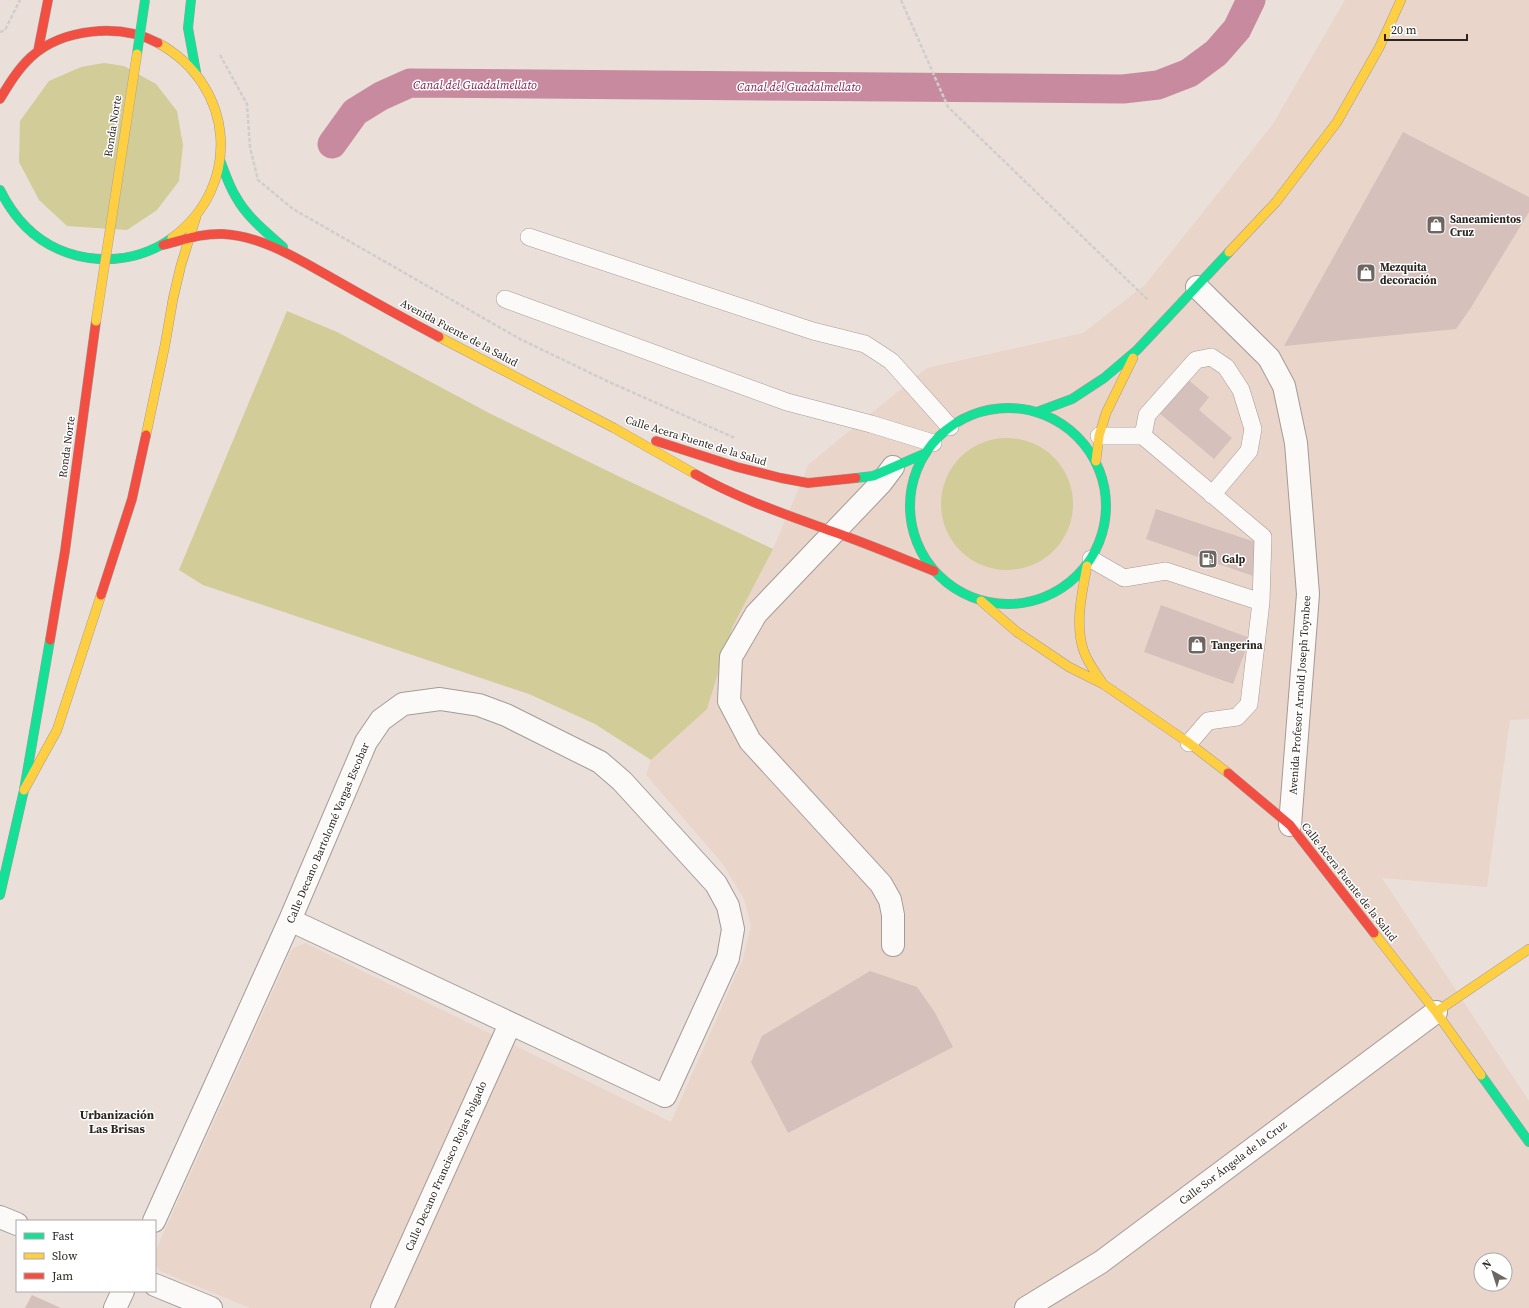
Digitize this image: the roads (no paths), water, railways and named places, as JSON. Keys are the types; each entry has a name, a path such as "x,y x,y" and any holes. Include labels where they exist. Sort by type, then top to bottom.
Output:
{"main road":[{"path":"38,52 48,0"},
{"name":"Ronda Norte","path":"0,895 24,790 65,551 96,321 144,0"},
{"path":"191,0 188,28 196,72"},
{"path":"1037,412 1072,399 1104,378 1137,350 1276,202 1337,122 1379,48 1402,0"},
{"path":"0,99 11,79 26,62 51,43 76,33 103,29 129,31 155,40 177,53 196,72 209,92 218,114 221,137 220,160 216,181 196,216 181,232 163,245"},
{"path":"13,66 26,62"},
{"path":"220,160 236,199 256,222 294,257"},
{"path":"0,190 18,220 38,238 60,251 86,258 112,260 138,255 163,245 199,235 231,235 250,239 271,246 294,257"},
{"path":"24,790 57,730 132,499 165,345 173,299 196,216"},
{"name":"Avenida Fuente de la Salud","path":"294,257 435,335 614,428"},
{"path":"1096,460 1106,413 1137,350"},
{"path":"1014,408 1037,412 1061,422 1066,426 1081,439 1096,460 1104,481 1107,504 1105,525 1098,546 1089,562 1070,583 1050,595 1028,602 1004,604 981,601 964,594 948,584 934,571 921,552 913,530 910,507 912,484 920,462 930,448 950,427 970,415 992,409 1014,408"},
{"name":"Calle Acera Fuente de la Salud","path":"614,428 732,465 781,478 808,483 873,476 930,448"},
{"name":"Calle Acera Fuente de la Salud","path":"614,428 705,479 771,509 835,532 934,571"},
{"name":"Calle Acera Fuente de la Salud","path":"1089,562 1079,617 1081,636 1087,659 1103,684"},
{"name":"Calle Acera Fuente de la Salud","path":"981,601 1017,632 1069,667 1103,684 1189,743 1217,764 1290,825 1436,1012 1529,1142"},
{"path":"1436,1012 1529,949"}],"street":[{"name":"Avenida Profesor Arnold Joseph Toynbee","path":"1197,287 1269,358 1284,386 1296,442 1308,594 1290,825"},
{"path":"893,467 881,483 756,614 731,657 729,701 750,741 881,884 890,900 893,915 893,945"},
{"name":"Calle Decano Bartolomé Vargas Escobar","path":"154,1220 290,920 366,742 381,720 403,704 440,699 479,705 506,716 600,762 622,781 716,884 728,906 733,929 728,958 665,1096 510,1024"},
{"path":"290,920 510,1024"},
{"name":"Calle Sor Ángela de la Cruz","path":"1026,1308 1101,1262 1436,1012"},
{"name":"Calle Decano Francisco Rojas Folgado","path":"382,1308 510,1024"},
{"path":"0,1217 16,1224"},
{"path":"156,1285 211,1308"},
{"path":"115,1308 123,1292"}],"lane":[{"path":"529,237 813,331 865,344 891,361 950,427"},
{"path":"505,299 787,402 872,424 930,448"},
{"path":"1143,436 1147,415 1196,360 1211,357 1226,368 1241,390 1253,429 1249,451 1212,494"},
{"path":"1100,436 1143,436 1263,537 1261,602 1249,704 1237,716 1208,721 1189,743"},
{"path":"1089,562 1124,578 1166,571 1261,602"}],"waterway":[{"name":"Canal del Guadalmellato","path":"332,144 355,112 381,96 410,83 1123,89 1158,85 1189,73 1216,53 1237,29 1251,0"}],"place":[{"name":"Saneamientos Cruz","path":"1436,225"},
{"name":"Mezquita decoración","path":"1366,273"},
{"name":"Galp","path":"1208,559"},
{"name":"Tangerina","path":"1197,645"}],"district":[{"name":"Urbanización Las Brisas","path":"117,1122"}]}
